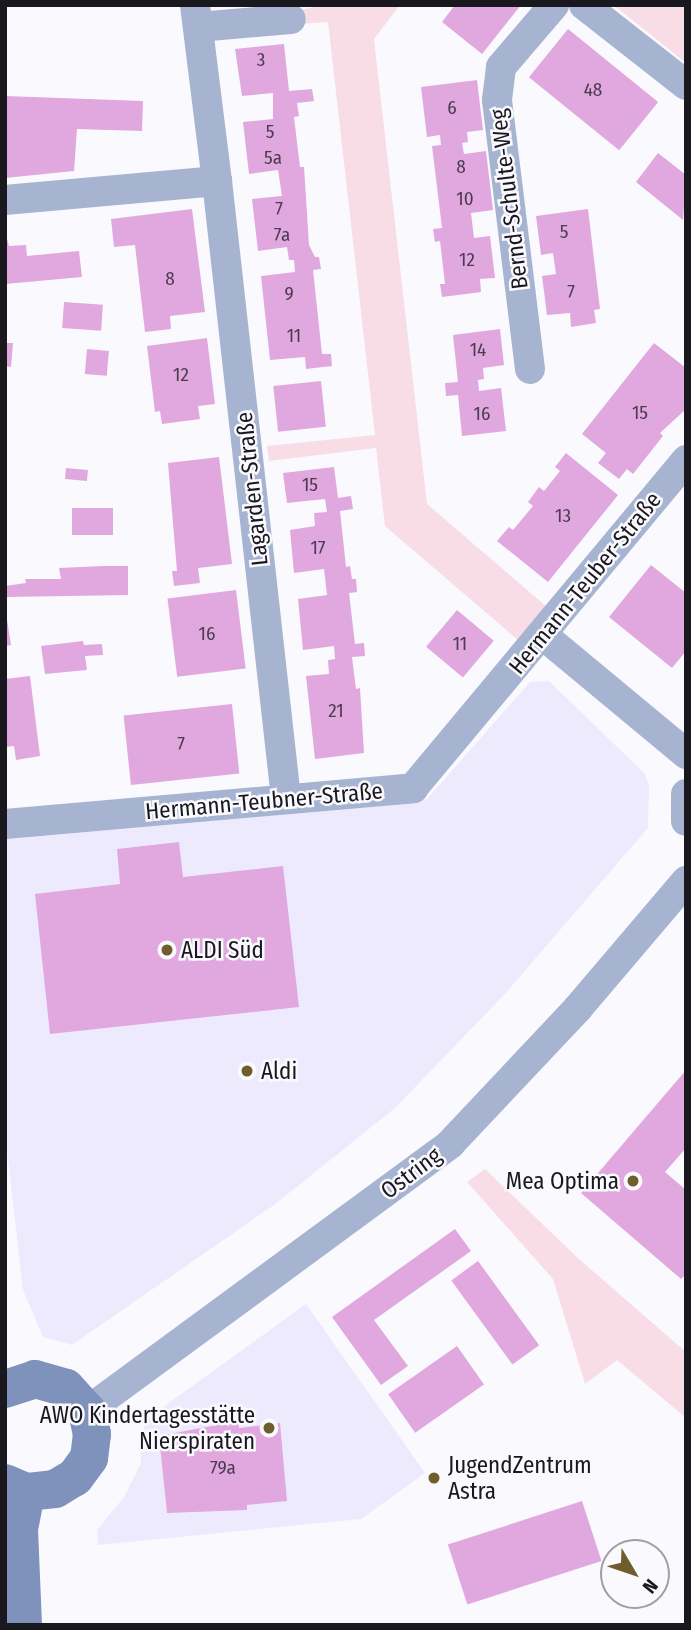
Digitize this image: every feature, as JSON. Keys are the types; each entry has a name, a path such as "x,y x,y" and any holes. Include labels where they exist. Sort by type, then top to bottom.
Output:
{"street":[{"name":"Bernd-Schulte-Weg","path":"530,369 497,100 501,67 554,5"},
{"path":"584,5 686,85"},
{"name":"Lagarden-Straße","path":"286,798 197,16 291,19"},
{"path":"5,200 216,181"},
{"name":"Hermann-Teuber-Straße","path":"483,704 544,636 686,460"},
{"path":"544,636 686,754"},
{"name":"Hermann-Teubner-Straße","path":"5,824 413,788 483,704"},
{"path":"686,794 686,821"},
{"name":"Ostring","path":"87,1411 450,1144 578,1008 686,881"},
{"path":"5,1388 35,1379 66,1388 87,1411 92,1434 89,1458 75,1477 55,1489 16,1488 23,1625"}],"shaded area":[{"path":"326,5 400,5 374,39 427,504 547,607 519,641 385,526 376,448 269,461 267,446 375,435 328,22 285,25 283,13"},
{"path":"617,5 686,5 686,63 616,7"},
{"path":"549,681 644,773 649,784 648,828 503,996 395,1108 274,1205 72,1345 43,1337 23,1290 5,1134 5,837 427,799 530,682"},
{"path":"485,1169 580,1260 686,1352 686,1418 617,1360 585,1384 553,1279 467,1182"},
{"name":"AWO Kindertagesstätte Nierspiraten","path":"306,1304 425,1473 361,1519 98,1545 97,1530 124,1497 141,1463 140,1437 148,1418"}],"building":[{"path":"455,5 521,5 482,54 442,22"},
{"path":"568,29 658,102 619,150 529,77"},
{"path":"284,44 289,91 312,89 314,101 297,103 299,116 294,117 300,167 304,167 309,245 315,257 319,257 321,269 313,270 322,354 331,354 332,366 306,369 305,357 270,360 261,276 295,272 294,260 289,260 287,247 258,251 252,199 282,196 278,170 249,174 243,122 273,119 273,93 242,96 235,49"},
{"path":"477,80 483,130 467,132 468,142 462,143 464,154 486,151 493,210 471,213 474,238 490,236 495,278 480,279 481,292 442,297 440,284 445,284 440,241 435,242 433,229 442,228 432,146 441,145 440,135 427,137 421,87"},
{"path":"5,96 143,101 142,131 77,129 74,171 5,178"},
{"path":"658,153 686,175 683,220 636,182"},
{"path":"192,209 205,312 170,316 171,329 145,332 135,245 114,247 111,219"},
{"path":"588,209 600,309 594,310 596,323 571,327 570,313 547,315 542,276 556,274 553,253 541,255 536,216"},
{"path":"5,231 9,246 26,245 27,256 79,251 82,277 5,284"},
{"path":"64,302 103,305 101,331 62,328"},
{"path":"500,329 504,365 483,368 484,379 478,380 479,391 501,388 506,431 462,436 458,395 446,396 445,383 458,382 453,335"},
{"path":"207,338 215,404 198,406 200,419 162,424 160,411 155,412 147,346"},
{"path":"5,343 13,343 11,367 5,366"},
{"path":"654,343 686,368 686,409 660,433 663,436 633,474 627,469 619,479 598,463 606,453 582,434"},
{"path":"87,349 109,351 107,376 85,374"},
{"path":"321,381 326,427 278,432 273,386"},
{"path":"566,453 618,495 548,582 497,541 509,527 513,530 533,506 528,502 539,487 544,491 560,471 555,467"},
{"path":"219,457 232,564 198,568 200,583 174,586 172,571 177,571 168,463"},
{"path":"334,467 338,498 351,496 353,509 340,511 346,567 350,566 352,579 356,579 357,592 349,593 355,644 364,643 365,656 352,657 356,689 360,688 364,753 315,759 306,676 329,674 328,660 335,659 334,646 303,650 298,599 327,595 324,569 294,573 290,530 315,526 314,513 327,512 325,499 287,503 283,473"},
{"path":"66,468 88,470 87,481 65,479"},
{"path":"72,508 113,508 113,535 72,535"},
{"path":"651,565 686,593 686,651 672,668 609,617"},
{"path":"128,566 128,595 5,597 5,586 26,583 25,579 61,579 59,568"},
{"path":"236,590 246,668 177,677 168,598"},
{"path":"5,607 11,645 5,646"},
{"path":"457,610 494,641 463,678 426,647"},
{"path":"83,641 84,645 102,644 103,655 85,656 87,670 45,674 41,646"},
{"path":"30,676 40,756 16,760 14,746 5,747 5,679"},
{"path":"232,704 239,774 131,785 124,715"},
{"name":"ALDI Süd","path":"179,842 183,877 283,866 299,1007 50,1034 35,894 120,884 117,849"},
{"name":"Mea Optima","path":"686,1070 686,1148 665,1172 686,1190 686,1274 681,1279 581,1193"},
{"path":"455,1229 471,1251 374,1320 408,1366 381,1385 332,1317"},
{"path":"478,1261 539,1345 512,1365 451,1280"},
{"path":"457,1346 484,1385 415,1433 388,1394"},
{"path":"238,1421 239,1428 280,1423 287,1501 247,1505 247,1510 167,1513 159,1436"},
{"path":"582,1501 600,1561 467,1604 448,1545"}],"place":[{"name":"ALDI Süd","path":"167,950"},
{"name":"Aldi","path":"247,1071"},
{"name":"Mea Optima","path":"633,1181"},
{"name":"AWO Kindertagesstätte Nierspiraten","path":"269,1428"},
{"name":"JugendZentrum Astra","path":"434,1478"}]}
